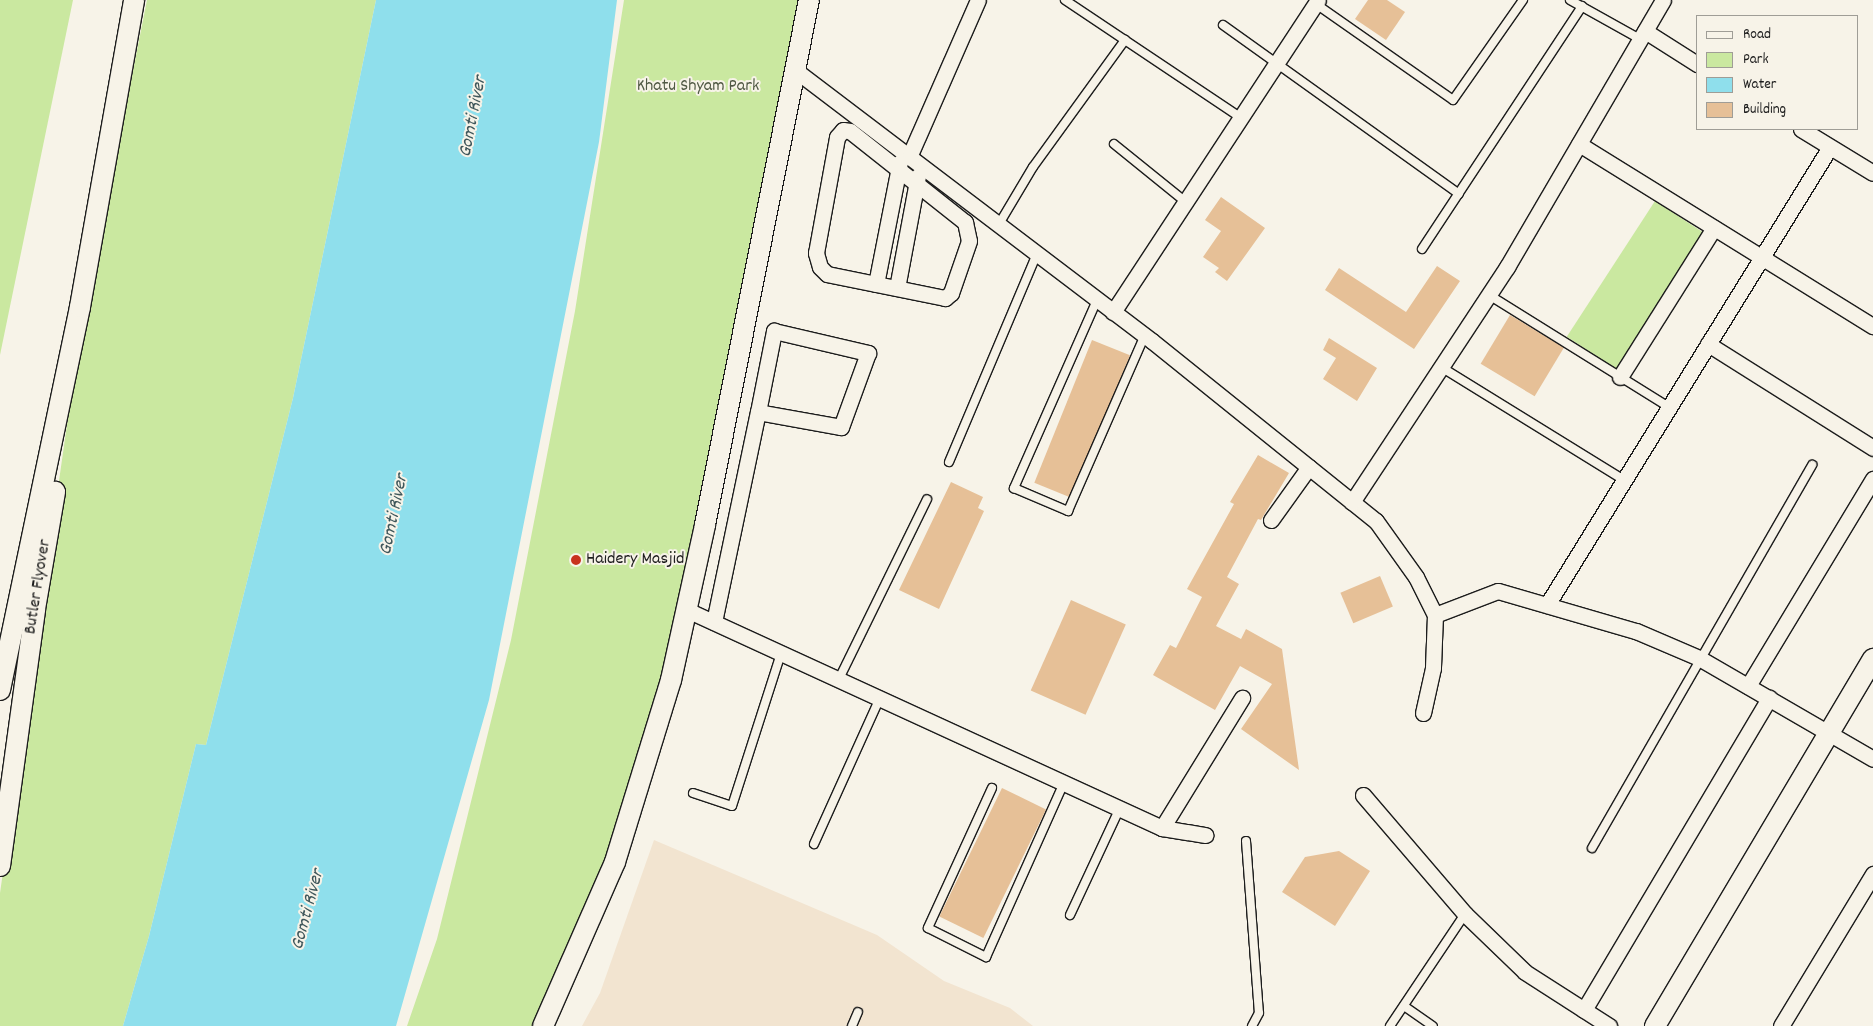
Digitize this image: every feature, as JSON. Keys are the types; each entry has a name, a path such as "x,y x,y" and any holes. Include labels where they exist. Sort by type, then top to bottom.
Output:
{"street":[{"path":"0,690 80,308 134,0"},
{"path":"543,1026 615,862 672,680 809,0"},
{"path":"876,284 898,170 910,157 978,0"},
{"path":"1352,502 1489,294 1663,0"},
{"path":"1113,312 1317,2"},
{"path":"1643,35 1696,63"},
{"path":"795,70 1145,335 1376,521 1416,576 1435,615 1433,668 1422,713"},
{"path":"842,130 850,131 898,170 965,222 970,241 952,293 945,298 827,274 820,267 816,253 837,137 842,130"},
{"path":"1804,130 1873,173"},
{"path":"1578,144 1873,326"},
{"path":"1547,605 1830,147"},
{"path":"897,288 916,185 910,157"},
{"path":"1620,377 1714,228"},
{"name":"Butler Flyover","path":"0,866 35,609 64,439 80,308"},
{"path":"714,622 774,331 868,353 840,428 758,412"},
{"path":"1708,344 1873,448"},
{"path":"1271,520 1309,467"},
{"path":"1748,686 1873,479"},
{"path":"1435,615 1498,592 1636,631 1699,658 1873,758"},
{"path":"687,610 1162,828 1205,835"},
{"path":"1655,1026 1873,659"},
{"path":"1162,828 1242,698"},
{"path":"1584,1010 1769,698"},
{"path":"1363,795 1464,914 1525,972 1609,1026"},
{"path":"1781,1026 1869,892 1873,874"}],"lane":[{"path":"1065,0 1241,118"},
{"path":"1317,2 1453,100 1523,0"},
{"path":"1570,0 1643,35"},
{"path":"1422,250 1582,6"},
{"path":"1223,25 1278,62 1459,194"},
{"path":"998,224 1033,167 1125,40"},
{"path":"1114,144 1186,202"},
{"path":"948,462 1037,254"},
{"path":"1489,294 1669,407"},
{"path":"1097,300 1014,488 1068,511 1145,335"},
{"path":"1441,367 1624,480"},
{"path":"1592,848 1699,658 1812,465"},
{"path":"839,679 927,499"},
{"path":"693,793 732,806 781,653"},
{"path":"814,844 880,698"},
{"path":"992,788 928,928 986,957 1064,783"},
{"path":"1070,915 1120,808"},
{"path":"1246,841 1259,1013 1252,1026"},
{"path":"1390,1026 1464,914"},
{"path":"1404,1006 1433,1026"},
{"path":"852,1026 858,1012"}],"shaded area":[{"path":"654,840 877,935 944,981 1010,1008 1033,1026 582,1026 600,993"}],"green space":[{"path":"0,0 73,0 0,355"},
{"path":"147,0 376,0 293,398 206,745 196,744 149,936 123,1026 0,1026 0,893 78,348"},
{"name":"Khatu Shyam Park","path":"624,0 802,0 682,613 608,866 538,1026 407,1026 437,939 511,640 575,311"},
{"path":"1655,201 1704,233 1616,369 1567,337"}],"water":[{"name":"Gomti River","path":"376,0 617,0 599,142 489,700 396,1026 123,1026 149,936 196,744 206,745 293,398"}],"building":[{"path":"1368,0 1387,0 1405,12 1386,40 1355,19"},
{"path":"1221,197 1265,228 1227,281 1215,272 1219,268 1203,257 1221,231 1205,220"},
{"path":"1437,266 1460,281 1414,349 1325,290 1339,268 1406,312"},
{"path":"1510,315 1564,347 1535,396 1481,364"},
{"path":"1329,338 1377,368 1357,401 1323,379 1336,358 1323,350"},
{"path":"1092,340 1130,355 1072,498 1034,483"},
{"path":"1258,455 1289,473 1261,520 1258,519 1227,577 1239,584 1216,626 1241,639 1246,629 1282,649 1299,770 1241,729 1272,684 1240,666 1215,710 1153,675 1170,645 1176,648 1202,597 1187,589 1234,504 1230,502"},
{"path":"951,482 983,497 978,508 984,511 939,609 899,590"},
{"path":"1380,576 1393,606 1353,623 1340,593"},
{"path":"1071,600 1126,624 1086,715 1031,690"},
{"path":"1002,788 1046,809 983,938 939,917"},
{"path":"1339,851 1370,871 1335,926 1282,892 1305,857"}],"place":[{"name":"Haidery Masjid","path":"576,560"}]}
